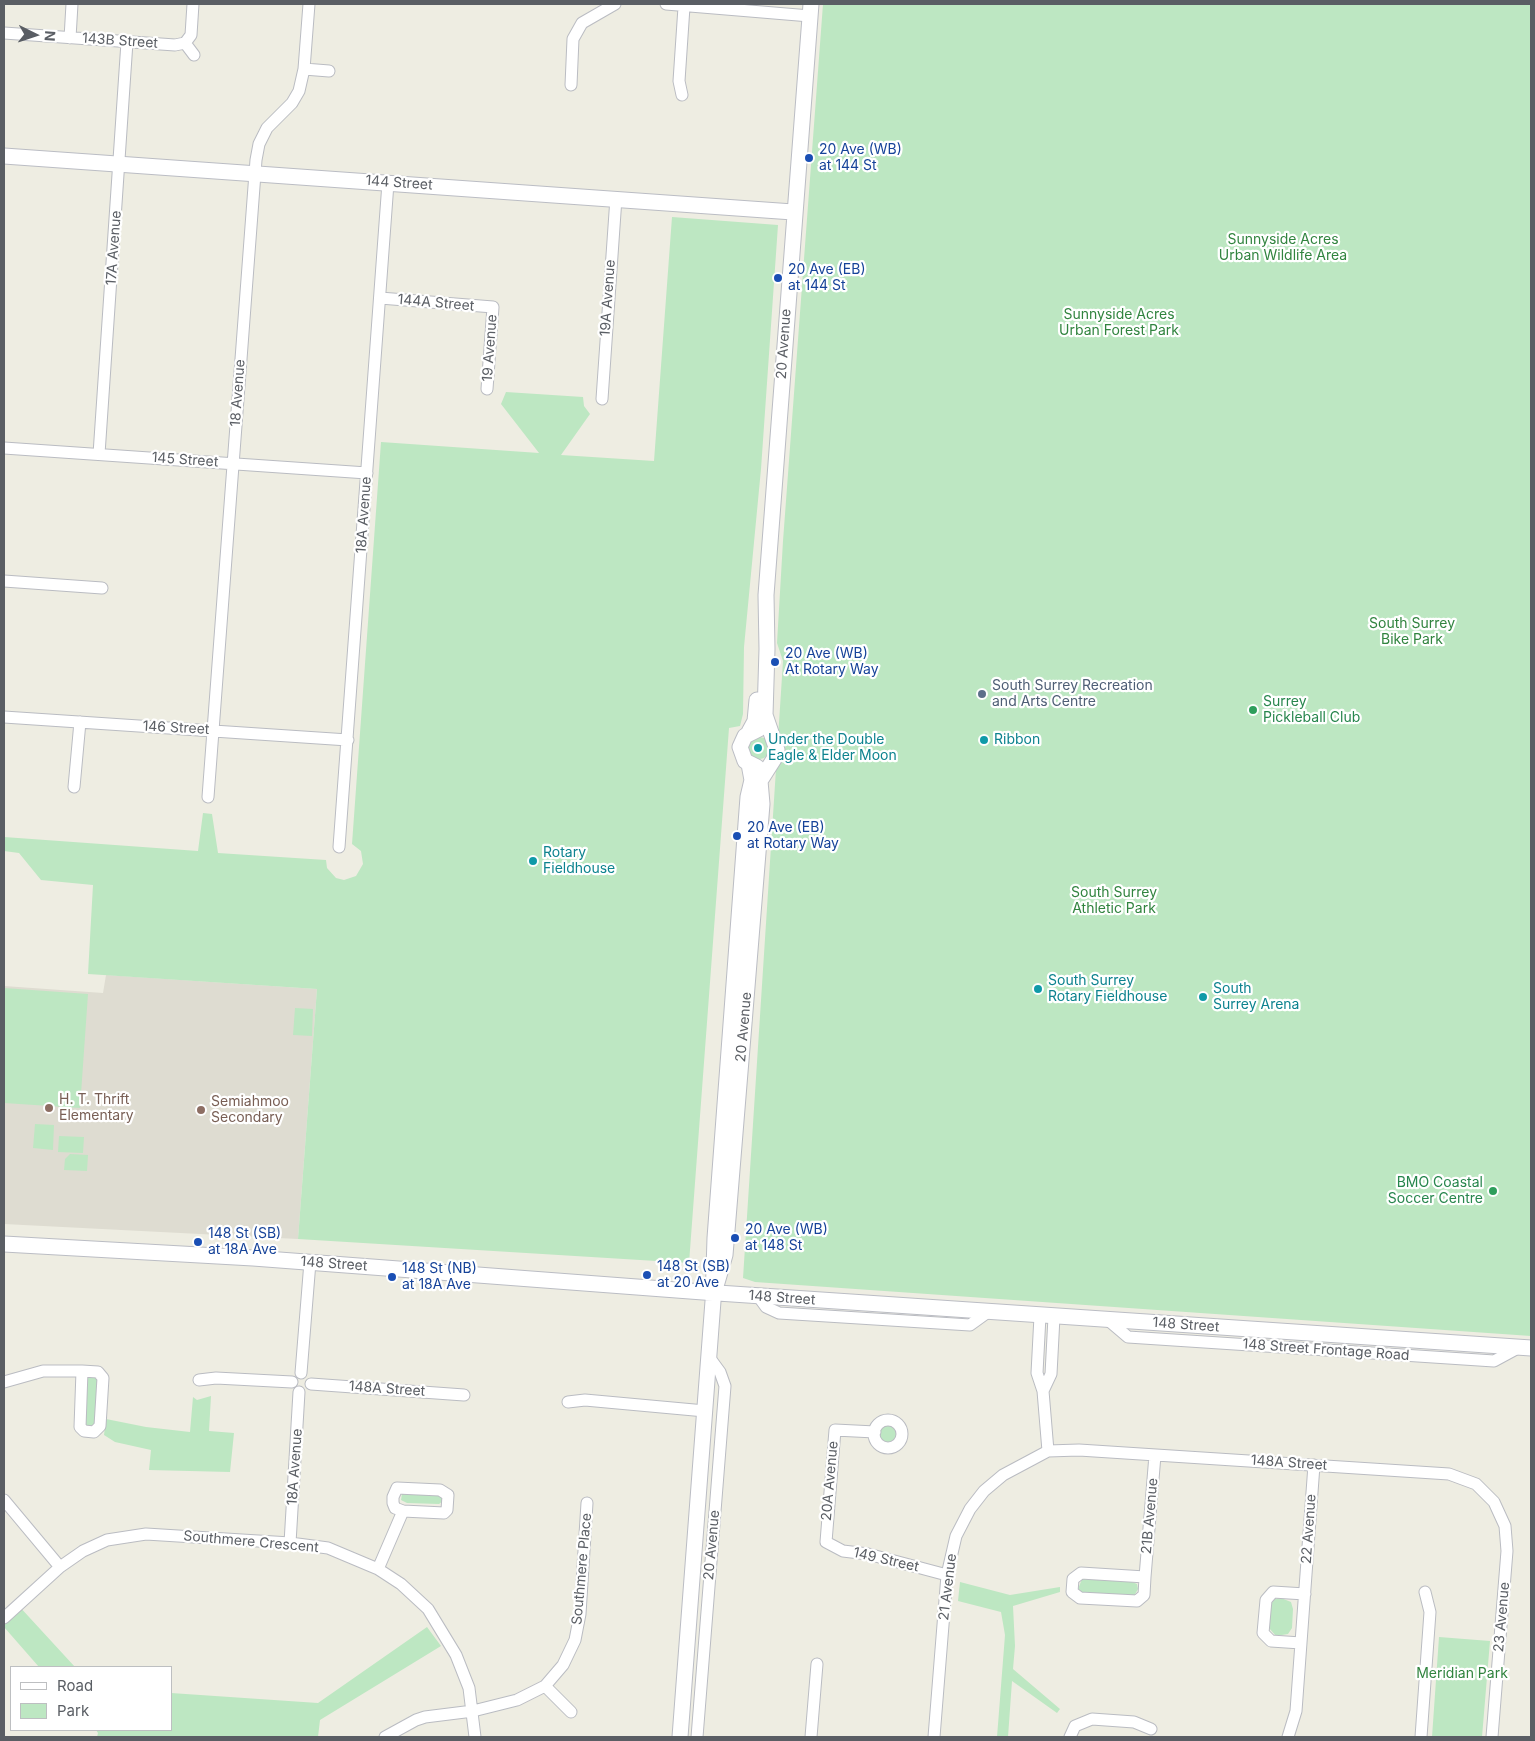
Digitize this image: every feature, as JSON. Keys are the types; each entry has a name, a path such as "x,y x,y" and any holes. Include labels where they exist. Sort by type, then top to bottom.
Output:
{"street":[{"path":"70,38 72,4"},
{"path":"193,4 191,35 180,44 194,55"},
{"name":"18 Avenue","path":"208,797 255,174 259,144 267,128 292,103 299,91 304,69 309,4"},
{"path":"571,85 572,39 582,23 616,4"},
{"path":"666,4 684,7 810,10"},
{"path":"682,95 678,81 684,7"},
{"name":"20 Avenue","path":"773,736 765,715 768,632 766,595 793,212 810,10"},
{"name":"143B Street","path":"4,33 180,44"},
{"name":"17A Avenue","path":"99,454 127,42"},
{"path":"304,69 329,71"},
{"name":"144 Street","path":"4,156 793,212"},
{"name":"18A Avenue","path":"340,847 388,183"},
{"name":"19A Avenue","path":"602,399 616,198"},
{"name":"144A Street","path":"380,298 493,307"},
{"name":"19 Avenue","path":"487,389 493,307"},
{"name":"145 Street","path":"4,448 367,473"},
{"path":"4,582 102,588"},
{"name":"20 Avenue","path":"749,732 756,715 761,606 766,595"},
{"name":"146 Street","path":"4,717 348,740"},
{"path":"74,787 80,722"},
{"path":"761,729 773,736 777,750 770,763 764,766 749,764 740,754 740,747 749,732 761,729"},
{"name":"20 Avenue","path":"714,1293 726,1255 762,804 760,781 770,763"},
{"name":"20 Avenue","path":"680,1737 714,1293 717,1211 748,797 752,780 749,764"},
{"name":"148 Street","path":"4,1244 310,1262 714,1293 1524,1348"},
{"path":"301,1373 310,1262"},
{"path":"1047,1316 1051,1374 1043,1391 1048,1451"},
{"name":"20 Avenue","path":"697,1737 725,1386 720,1372 709,1357"},
{"path":"4,1382 43,1371 82,1371 98,1372 103,1378 100,1426 94,1432 84,1431 80,1427 82,1371"},
{"path":"199,1380 216,1378 308,1389 311,1384 308,1376 301,1373"},
{"path":"296,1387 294,1377 301,1373"},
{"name":"148A Street","path":"311,1384 464,1395"},
{"name":"18A Avenue","path":"290,1543 296,1387"},
{"path":"568,1402 585,1400 705,1411"},
{"name":"20A Avenue","path":"826,1542 834,1430 875,1432"},
{"name":"148A Street","path":"1048,1451 1155,1455 1449,1474 1476,1484 1494,1502 1505,1526"},
{"name":"21 Avenue","path":"934,1737 947,1575 956,1536 970,1509 984,1491 1003,1475 1048,1451"},
{"name":"21B Avenue","path":"1145,1577 1081,1573 1073,1579 1072,1592 1080,1598 1137,1601 1144,1595 1155,1455"},
{"name":"22 Avenue","path":"1288,1737 1296,1711 1314,1465"},
{"path":"397,1488 440,1490 448,1495 447,1510 444,1513 403,1511 395,1508 393,1503 392,1497 397,1488"},
{"path":"4,1500 60,1567"},
{"name":"Southmere Place","path":"385,1737 416,1720 473,1711 517,1700 545,1686 563,1664 575,1640 580,1614 588,1503"},
{"path":"378,1569 403,1511"},
{"name":"23 Avenue","path":"1492,1737 1507,1551 1505,1526"},
{"name":"Southmere Crescent","path":"4,1618 60,1567 83,1551 107,1540 146,1534 290,1543 328,1548 378,1569 415,1596 443,1630 456,1655 469,1688 475,1737"},
{"name":"149 Street","path":"826,1542 843,1551 868,1554 947,1575"},
{"path":"1301,1643 1271,1641 1263,1633 1264,1616 1266,1600 1273,1592 1305,1594"},
{"path":"1421,1737 1430,1612 1425,1592"},
{"path":"811,1737 817,1664"},
{"path":"545,1686 571,1712"},
{"path":"1070,1737 1075,1726 1092,1719 1134,1722 1151,1729"}],"shaded area":[{"name":"Semiahmoo Secondary","path":"106,975 317,989 298,1239 4,1224 4,986 103,993"}],"green space":[{"path":"823,4 1531,4 1531,1336 755,1282 743,1278 783,661 777,643 783,541"},
{"path":"672,217 778,225 761,469 744,647 743,714 740,726 729,728 689,1263 298,1239 317,989 88,974 93,885 41,880 19,853 4,851 4,837 198,851 203,813 212,814 218,853 326,860 327,868 336,878 344,880 356,876 363,864 361,851 352,844 381,442 539,453 501,404 506,392 583,397 584,406 590,414 561,455 654,461"},
{"path":"759,737 767,740 770,748 767,756 759,759 751,756 748,748 751,740"},
{"path":"4,988 88,994 80,1108 4,1103"},
{"path":"295,1008 313,1009 312,1036 293,1035"},
{"path":"35,1124 54,1125 53,1150 33,1148"},
{"path":"59,1136 84,1137 83,1153 58,1152"},
{"path":"70,1154 88,1155 87,1171 64,1170 65,1159"},
{"path":"90,1376 98,1381 94,1428 83,1428 86,1379"},
{"path":"211,1396 209,1431 234,1433 230,1472 149,1470 151,1450 115,1442 104,1435 106,1419 146,1427 190,1432 193,1397 197,1400"},
{"path":"889,1424 896,1427 899,1434 896,1441 889,1444 882,1441 879,1434 882,1427"},
{"path":"402,1494 443,1495 443,1501 439,1504 407,1503 401,1500"},
{"path":"1082,1579 1132,1582 1137,1584 1138,1589 1134,1596 1083,1593 1078,1589"},
{"path":"960,1582 1010,1595 1060,1587 1060,1592 1013,1606 1015,1646 1013,1669 1060,1709 1057,1713 1012,1681 1008,1737 997,1737 1005,1635 1001,1612 958,1601"},
{"path":"1281,1598 1291,1602 1293,1609 1292,1628 1288,1634 1276,1636 1269,1628 1270,1605 1275,1599"},
{"path":"18,1605 74,1666 38,1666 4,1627 4,1618"},
{"path":"427,1627 441,1646 320,1720 318,1737 97,1737 97,1731 172,1731 172,1693 318,1703"},
{"name":"Meridian Park","path":"1439,1637 1490,1641 1482,1737 1432,1737"}],"place":[{"name":"20 Ave (WB) at 144 St","path":"809,158"},
{"name":"20 Ave (EB) at 144 St","path":"778,278"},
{"name":"20 Ave (WB) At Rotary Way","path":"775,662"},
{"name":"South Surrey Recreation and Arts Centre","path":"982,694"},
{"name":"Surrey Pickleball Club","path":"1253,710"},
{"name":"Ribbon","path":"984,740"},
{"name":"Under the Double Eagle & Elder Moon","path":"758,748"},
{"name":"20 Ave (EB) at Rotary Way","path":"737,836"},
{"name":"Rotary Fieldhouse","path":"533,861"},
{"name":"South Surrey Rotary Fieldhouse","path":"1038,989"},
{"name":"South Surrey Arena","path":"1203,997"},
{"name":"H. T. Thrift Elementary","path":"49,1108"},
{"name":"Semiahmoo Secondary","path":"201,1110"},
{"name":"BMO Coastal Soccer Centre","path":"1493,1191"},
{"name":"20 Ave (WB) at 148 St","path":"735,1238"},
{"name":"148 St (SB) at 18A Ave","path":"198,1242"},
{"name":"148 St (SB) at 20 Ave","path":"647,1275"},
{"name":"148 St (NB) at 18A Ave","path":"392,1277"}],"park label":[{"name":"Sunnyside Acres Urban Wildlife Area","path":"1283,248"},
{"name":"Sunnyside Acres Urban Forest Park","path":"1119,324"},
{"name":"South Surrey Bike Park","path":"1412,632"},
{"name":"South Surrey Athletic Park","path":"1114,902"}]}
